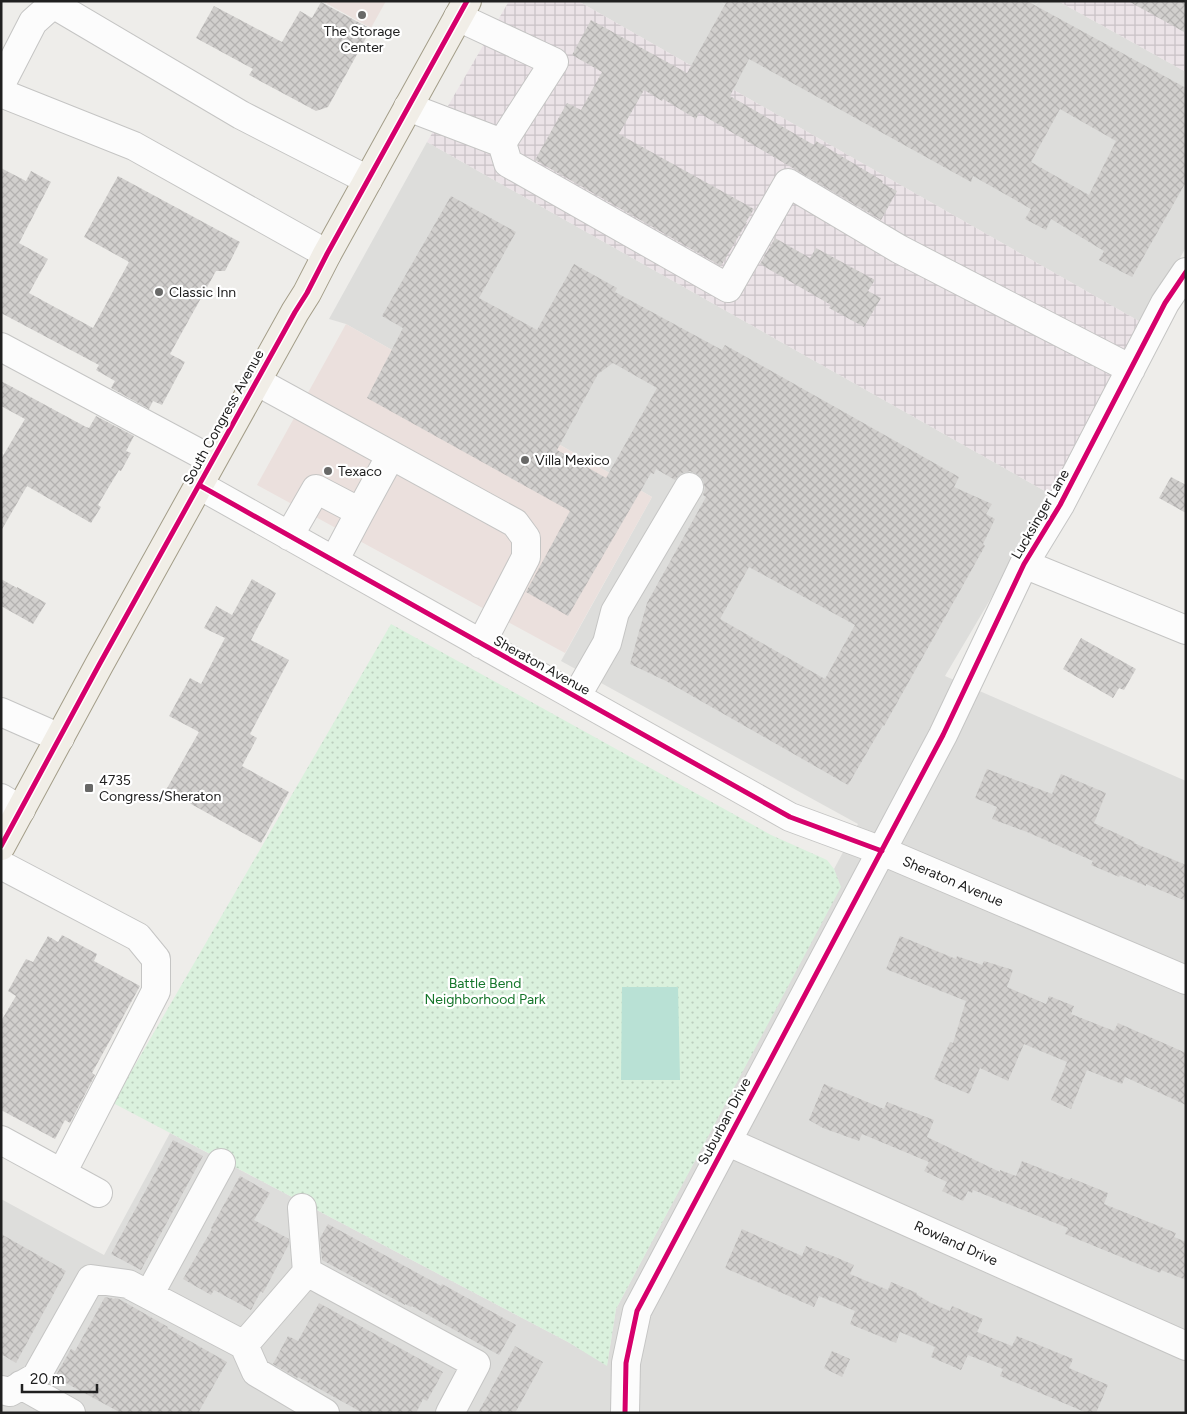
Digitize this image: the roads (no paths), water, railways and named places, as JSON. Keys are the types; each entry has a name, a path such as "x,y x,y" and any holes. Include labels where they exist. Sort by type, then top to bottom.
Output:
{"main road":[{"name":"South Congress Avenue","path":"1,846 11,804 60,738 462,9"}],"street":[{"path":"1,84 32,22 53,4 241,115 368,180"},
{"path":"462,9 554,62 502,143 508,163 728,288 788,183 899,248 1131,369"},
{"path":"1,93 134,146 327,254"},
{"path":"408,107 502,143"},
{"name":"Lucksinger Lane","path":"882,851 943,735 1024,564 1060,505 1131,369 1176,308 1186,272"},
{"path":"1,347 212,460"},
{"path":"256,381 515,523 526,538 526,557 481,644"},
{"path":"334,561 391,455"},
{"name":"Sheraton Avenue","path":"199,484 790,817 882,851 1186,980"},
{"path":"576,697 608,642 615,612 688,487"},
{"path":"289,536 316,489 360,512"},
{"path":"1024,564 1186,630"},
{"path":"1,712 60,738"},
{"name":"Suburban Drive","path":"625,1413 626,1363 637,1311 882,851"},
{"path":"1,865 138,937 156,959 156,990 62,1174"},
{"path":"1,1140 98,1193"},
{"name":"Rowland Drive","path":"726,1141 1186,1346"},
{"path":"149,1295 221,1163"},
{"path":"244,1345 307,1272 302,1208"},
{"path":"307,1272 476,1364 450,1413"},
{"path":"11,1388 36,1377 91,1279 128,1284 244,1345 256,1372 325,1413"},
{"path":"11,1388 71,1413"}],"place":[{"name":"The Storage Center","path":"362,15"},
{"name":"Classic Inn","path":"159,292"},
{"name":"Villa Mexico","path":"525,460"},
{"name":"Texaco","path":"328,471"},
{"name":"4735 Congress/Sheraton","path":"89,788"}],"park label":[{"name":"Battle Bend Neighborhood Park","path":"485,992"}]}
